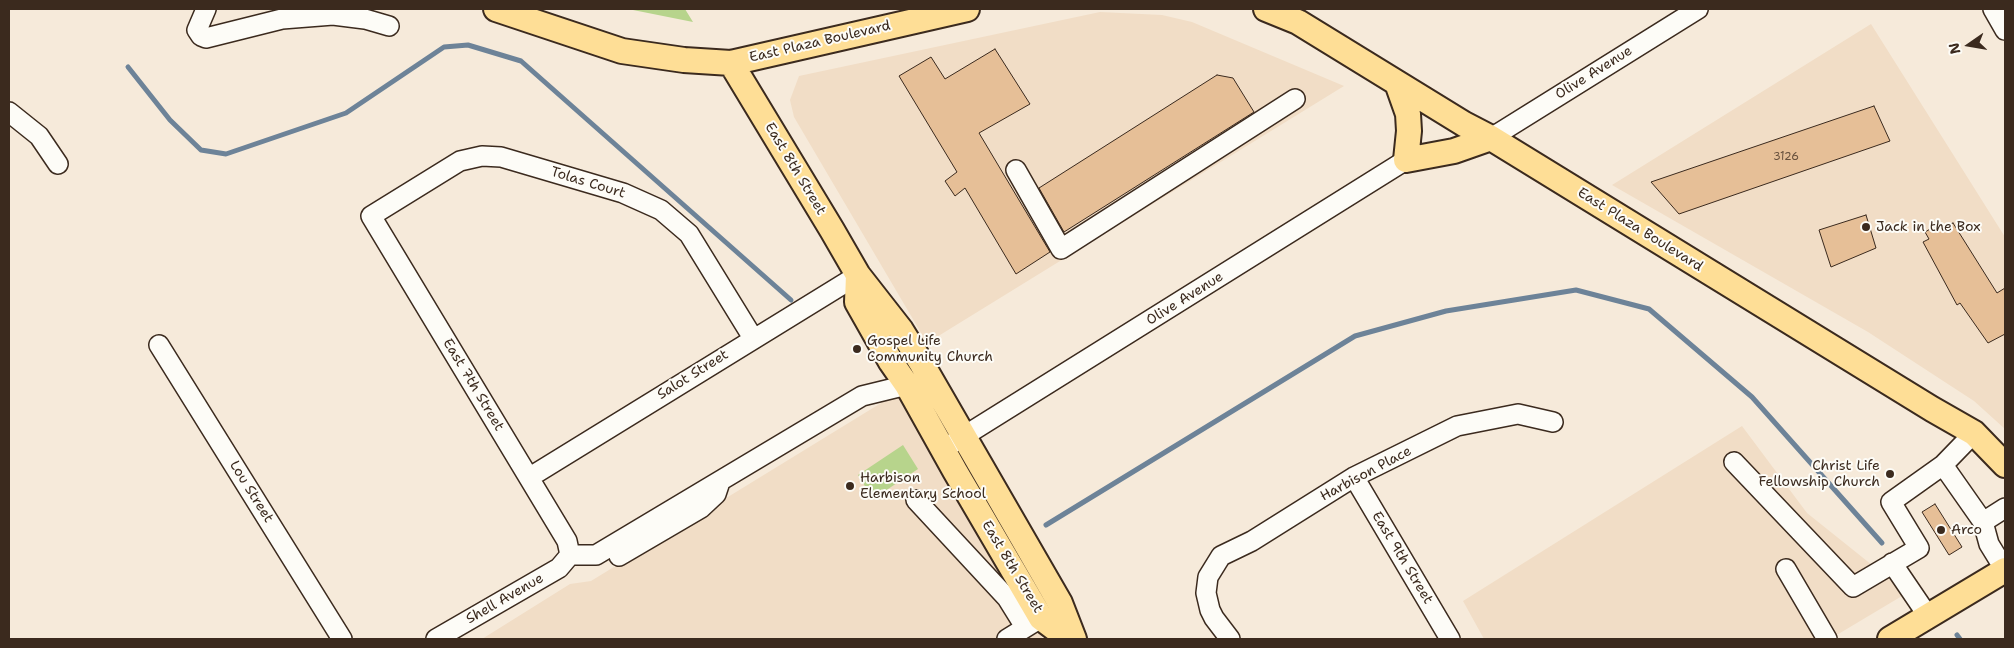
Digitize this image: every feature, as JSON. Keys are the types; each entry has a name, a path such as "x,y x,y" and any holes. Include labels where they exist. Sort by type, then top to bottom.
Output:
{"main road":[{"name":"East Plaza Boulevard","path":"496,9 622,51 684,60 731,63 967,9"},
{"name":"East Plaza Boulevard","path":"1266,9 1298,22 1974,433 2005,465"},
{"name":"East 8th Street","path":"731,63 858,275 901,330 1060,603 1074,639"},
{"path":"1397,83 1408,114 1409,131 1406,160 1454,151 1491,138"},
{"name":"East 8th Street","path":"858,275 857,302 890,362 907,385 943,449 1033,623 1069,639"},
{"path":"1890,639 2005,570"}],"street":[{"path":"206,9 197,30 201,36 206,38 282,19 333,15 365,19 389,26"},
{"name":"Olive Avenue","path":"1491,138 1698,9"},
{"path":"1993,9 2005,30"},
{"path":"1016,170 1061,249 1295,99"},
{"path":"9,112 39,136 58,164"},
{"name":"Tolas Court","path":"371,216 460,161 482,156 501,157 623,193 661,210 689,234 753,338"},
{"name":"Olive Avenue","path":"943,449 1406,160"},
{"name":"East 7th Street","path":"371,216 567,540 570,556"},
{"name":"Salot Street","path":"530,477 858,275"},
{"name":"Lou Street","path":"159,345 342,639"},
{"path":"570,556 596,555 862,396 907,385"},
{"name":"Harbison Place","path":"1230,639 1210,610 1207,585 1212,569 1220,556 1252,541 1354,478 1457,426 1518,414 1553,422"},
{"path":"1734,462 1852,587 1918,548 1891,502 1943,465 1974,433"},
{"path":"1943,465 1983,522 1989,544 2005,570"},
{"name":"East 9th Street","path":"1354,478 1450,639"},
{"path":"916,500 1007,598 1033,623 1007,639"},
{"path":"1983,522 2005,508"},
{"name":"Shell Avenue","path":"436,639 559,568 570,556"},
{"path":"1892,564 1928,616"},
{"path":"1786,569 1826,639"}],"shaded area":[{"path":"1100,12 1162,15 1192,22 1344,86 927,343 794,117 790,100 799,76"},
{"path":"1871,24 2005,237 2005,429 1974,401 1868,332 1612,185"},
{"name":"Harbison Elementary School","path":"899,392 1043,639 482,639 570,584 591,581"},
{"path":"1742,426 1807,513 1907,593 1830,639 1484,639 1463,601"}],"green space":[{"path":"628,9 685,9 693,22"},
{"path":"903,445 918,469 873,499 858,475"}],"building":[{"path":"995,49 1030,104 979,133 1050,252 1016,274 965,188 955,196 945,181 957,172 899,76 931,57 945,79"},
{"path":"1217,75 1233,78 1254,112 1064,232 1039,188"},
{"path":"1874,106 1890,141 1679,214 1651,182"},
{"path":"1866,215 1876,248 1831,267 1819,230"},
{"path":"1953,223 1997,293 2005,288 2005,334 1988,343 1960,303 1957,305 1923,242 1929,239 1925,232 1939,224 1942,229"},
{"path":"1935,504 1962,547 1949,555 1922,512"}],"waterway":[{"path":"128,67 170,120 201,150 226,154 346,113 444,47 468,45 521,61 791,300"},
{"path":"1046,525 1355,336 1446,311 1576,290 1649,309 1752,397 1882,543"},
{"path":"1957,635 1960,639"}],"place":[{"name":"Jack in the Box","path":"1866,227"},
{"name":"Gospel Life Community Church","path":"857,349"},
{"name":"Christ Life Fellowship Church","path":"1890,474"},
{"name":"Harbison Elementary School","path":"850,486"},
{"name":"Arco","path":"1941,530"}]}
